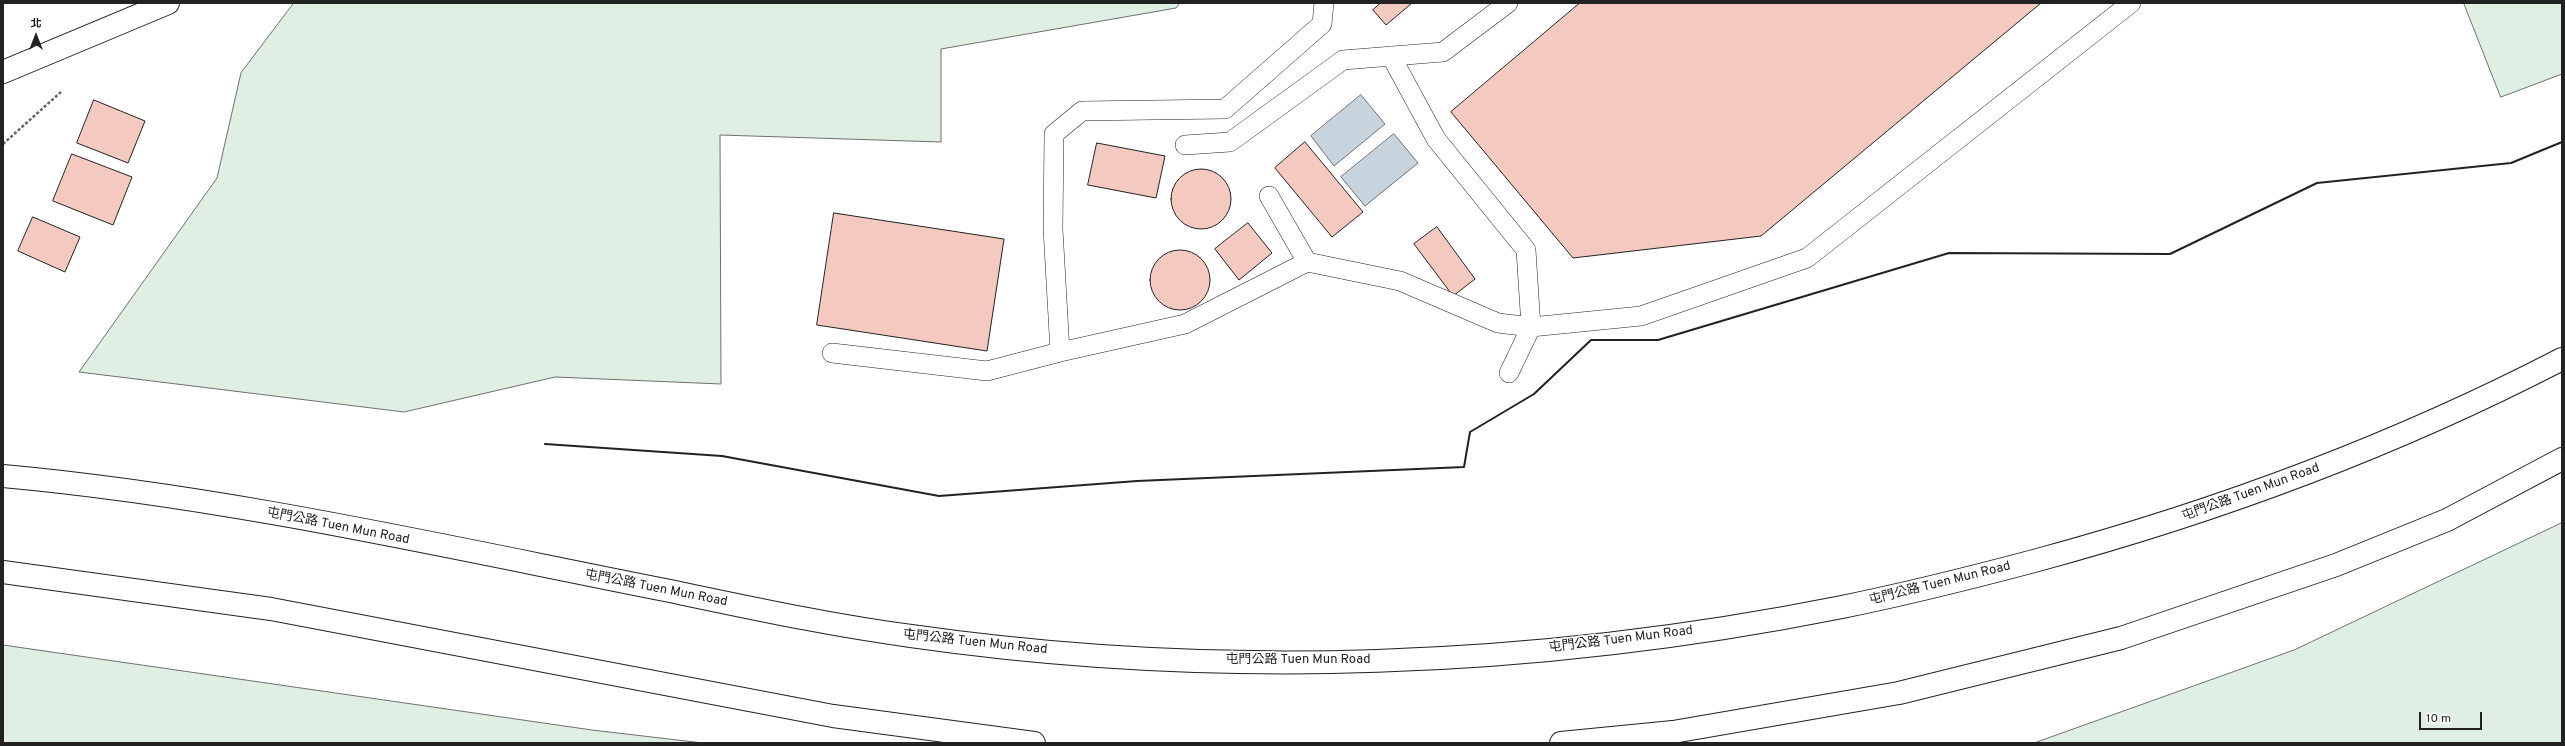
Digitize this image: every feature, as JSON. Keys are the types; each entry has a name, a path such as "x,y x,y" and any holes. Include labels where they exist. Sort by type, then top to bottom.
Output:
{"main road":[{"path":"3,72 168,3"},
{"name":"屯門公路 Tuen Mun Road","path":"3,476 144,492 288,517 809,619 975,645 1209,661 1333,661 1457,657 1618,642 1788,617 1952,582 2066,552 2168,522 2331,464 2486,396 2562,359"},
{"path":"1562,743 1673,732 1899,693 2121,638 2329,567 2402,538 2446,520 2562,459"},
{"path":"3,572 271,609 833,716 1034,743"}],"lane":[{"path":"1060,352 1053,229 1054,134 1082,111 1225,109 1322,24 1324,3"},
{"path":"1185,145 1230,142 1343,60 1443,52 1508,3"},
{"path":"832,353 987,371 1060,352 1185,324 1307,262 1400,281 1498,323 1531,327 1641,316 1807,258 2131,3"},
{"path":"1391,56 1436,139 1526,250 1531,327 1509,373"},
{"path":"1269,196 1307,262"}],"path":[{"path":"3,144 62,91"}],"green space":[{"path":"294,3 1180,3 1176,8 941,49 941,142 720,135 721,384 555,377 404,412 79,372 217,178 241,73"},
{"path":"2464,3 2562,3 2562,74 2501,97"},
{"path":"2562,523 2562,743 2034,743 2294,650"},
{"path":"3,645 592,730 703,743 3,743"}],"shaded area":[{"path":"1361,95 1385,124 1334,166 1311,136"},
{"path":"1394,134 1418,163 1365,206 1341,177"}],"building":[{"path":"1381,3 1412,3 1386,25 1373,10"},
{"path":"1580,3 2041,3 1761,236 1573,258 1451,112"},
{"path":"94,100 145,121 128,163 77,143"},
{"path":"1305,142 1363,212 1332,237 1275,168"},
{"path":"1097,143 1165,156 1156,198 1088,185"},
{"path":"72,154 132,177 113,225 53,201"},
{"path":"1195,169 1207,169 1223,177 1229,187 1231,199 1229,211 1223,221 1207,229 1195,229 1179,221 1171,205 1171,193 1179,177"},
{"path":"834,213 1004,239 987,351 817,325"},
{"path":"33,217 80,237 65,272 18,251"},
{"path":"1248,223 1272,253 1239,280 1215,249"},
{"path":"1437,227 1475,279 1453,296 1414,244"},
{"path":"1174,250 1186,250 1202,258 1208,268 1210,280 1208,292 1202,302 1186,310 1174,310 1158,302 1150,286 1150,274 1158,258"}],"wall":[{"path":"545,444 722,456 939,496 1137,481 1464,467 1470,432 1534,394 1591,340 1658,340 1949,253 2170,254 2317,183 2511,163 2562,142"}]}
